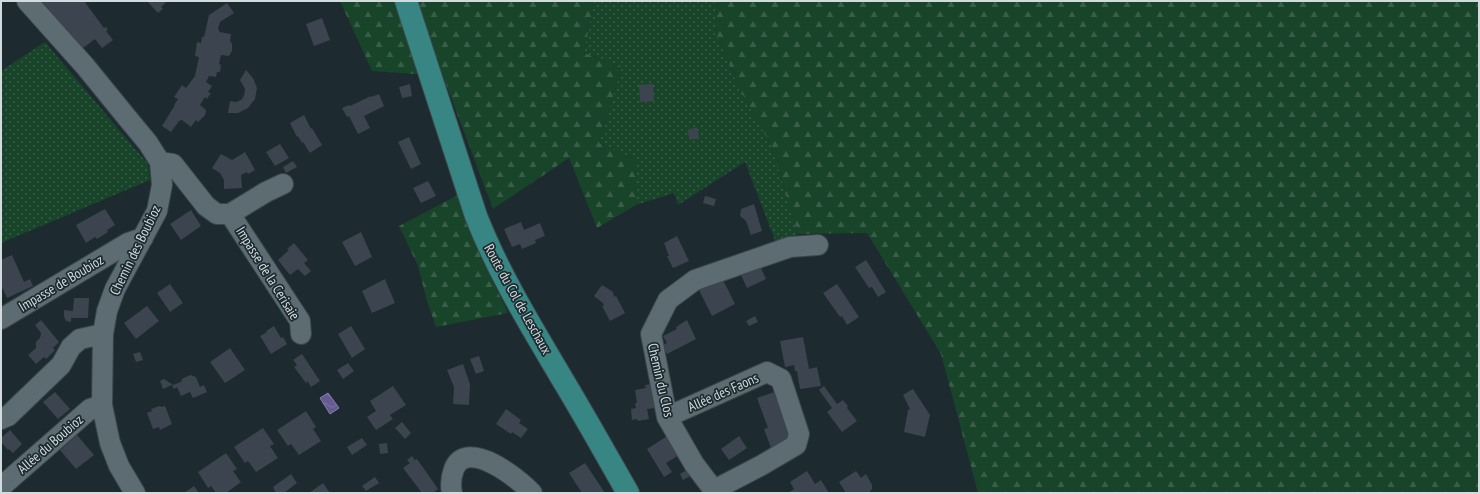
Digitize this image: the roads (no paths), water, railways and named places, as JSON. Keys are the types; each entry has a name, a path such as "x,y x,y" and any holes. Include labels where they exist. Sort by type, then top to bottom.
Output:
{"main road":[{"name":"Route du Col de Leschaux","path":"406,1 486,243 517,304 628,493"}],"street":[{"name":"Chemin des Boubioz","path":"26,1 85,66 148,143 160,162 162,185 157,211 115,289 107,311 102,334 102,405 110,443 119,466 135,493"},
{"name":"Impasse de la Cerisaie","path":"160,162 173,164 206,206 217,214 230,214 266,192 283,184"},
{"name":"Impasse de la Cerisaie","path":"230,214 300,321 301,334"},
{"name":"Impasse de Boubioz","path":"1,319 128,243 143,238"},
{"name":"Chemin du Clos","path":"715,491 694,464 667,417 651,334 668,300 695,280 790,247 818,245"},
{"path":"1,419 8,416 61,365 71,347 80,339 102,334"},
{"name":"Allée des Faons","path":"667,417 767,372 781,379 799,434 796,445 715,491"},
{"name":"Allée du Boubioz","path":"1,487 90,409 102,405"},
{"path":"452,493 451,481 456,466 460,460 468,457 477,457 494,464 532,493"}],"water":[{"path":"328,393 339,408 330,414 320,398"}]}
